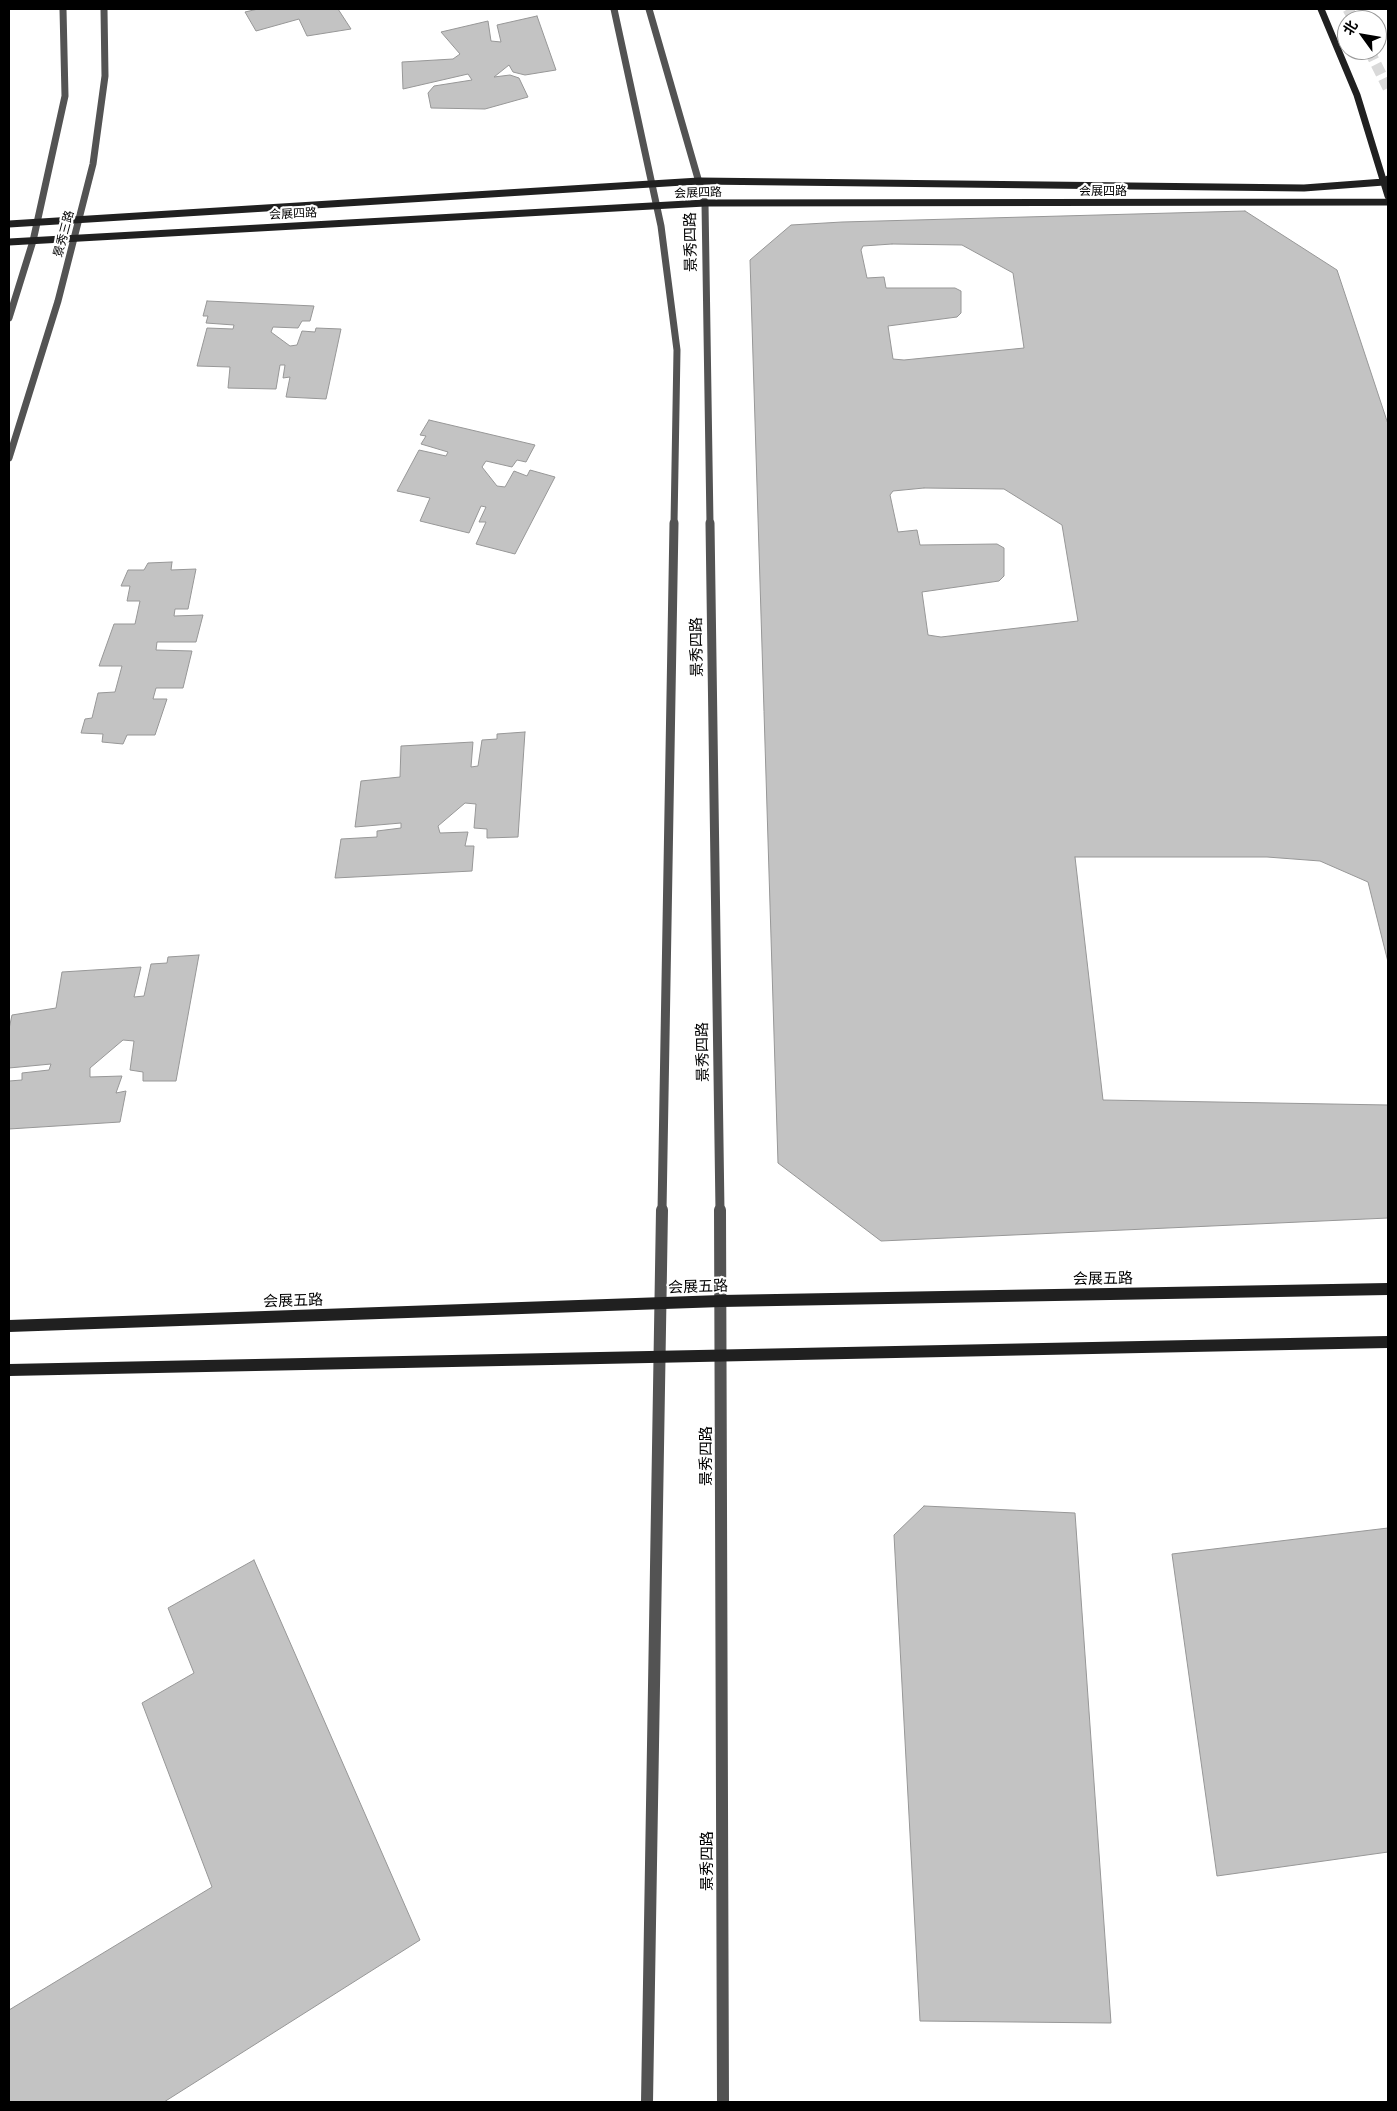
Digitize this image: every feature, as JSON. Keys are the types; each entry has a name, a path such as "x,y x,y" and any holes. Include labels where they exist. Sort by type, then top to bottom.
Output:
{"main road":[{"path":"1321,9 1357,95 1386,181 1388,196"},
{"name":"会展四路","path":"9,224 699,181 1294,188 1386,181"},
{"name":"会展四路","path":"9,242 705,203 1388,202"},
{"name":"会展五路","path":"9,1326 721,1301 1388,1289"},
{"path":"9,1370 1388,1342"}],"street":[{"name":"景秀三路","path":"9,318 33,241 65,96 63,9"},
{"name":"景秀三路","path":"9,458 58,301 93,164 105,76 104,9"},
{"name":"景秀四路","path":"614,9 657,206 677,350 647,2102"},
{"name":"景秀四路","path":"649,9 705,203 722,1355 723,2102"}],"building":[{"path":"258,9 338,9 351,29 307,36 299,19 256,31 245,12"},
{"path":"537,16 556,70 525,75 513,72 509,65 494,77 510,75 519,78 528,97 485,109 431,108 428,93 434,86 472,80 468,74 403,89 402,62 453,59 460,54 441,32 488,21 491,41 501,42 497,25"},
{"path":"1245,211 1337,270 1388,424 1388,1218 881,1241 778,1163 750,260 791,225"},
{"path":"892,244 962,245 1013,273 1024,348 904,360 893,359 888,326 957,317 961,313 961,291 955,288 886,288 884,277 867,278 861,250 863,246"},
{"path":"207,301 314,306 310,321 302,321 298,328 273,327 271,332 290,346 297,345 302,331 315,332 316,328 341,329 326,399 286,397 290,377 283,378 285,365 280,365 276,389 228,388 230,367 197,366 207,328 233,329 234,325 206,323 208,316 203,316"},
{"path":"429,420 535,445 526,462 517,460 512,467 486,461 482,467 497,486 505,487 514,471 527,476 530,470 555,477 515,554 476,544 486,522 479,522 486,507 481,506 469,533 420,521 430,498 397,491 419,450 446,456 448,452 421,444 426,436 420,435"},
{"path":"924,488 1004,489 1062,525 1078,621 941,637 928,635 922,592 999,581 1004,576 1004,548 997,544 920,545 917,530 898,532 890,495 893,491"},
{"path":"172,562 171,570 196,569 188,609 175,609 174,616 203,615 196,642 157,642 156,650 192,651 183,688 156,688 153,699 167,699 155,735 127,735 123,744 102,742 103,734 81,733 85,719 92,718 98,693 115,692 122,666 99,666 114,624 135,624 140,601 127,601 130,586 121,586 128,570 144,570 148,563"},
{"path":"525,732 518,837 487,838 487,829 474,828 476,804 465,803 438,826 440,833 468,832 465,846 474,846 472,871 335,878 341,839 377,837 377,831 401,828 401,823 355,827 361,781 400,777 401,746 473,742 471,767 478,766 482,740 497,739 497,734"},
{"path":"1075,857 1267,857 1320,861 1368,882 1388,962 1388,1105 1103,1100"},
{"path":"199,955 176,1081 143,1081 143,1072 130,1070 134,1041 123,1040 90,1068 90,1077 122,1076 116,1093 126,1091 120,1122 9,1129 9,1081 22,1080 22,1073 49,1070 51,1064 9,1068 9,1029 12,1015 56,1008 62,972 141,967 134,997 144,996 151,964 167,963 168,957"},
{"path":"924,1506 1075,1513 1111,2023 920,2021 894,1535"},
{"path":"1388,1528 1388,1852 1217,1876 1172,1554"},
{"path":"254,1560 420,1940 164,2102 9,2102 9,2010 212,1887 142,1703 194,1673 168,1608"}],"tunnel":[{"path":"1374,60 1388,88"}]}
